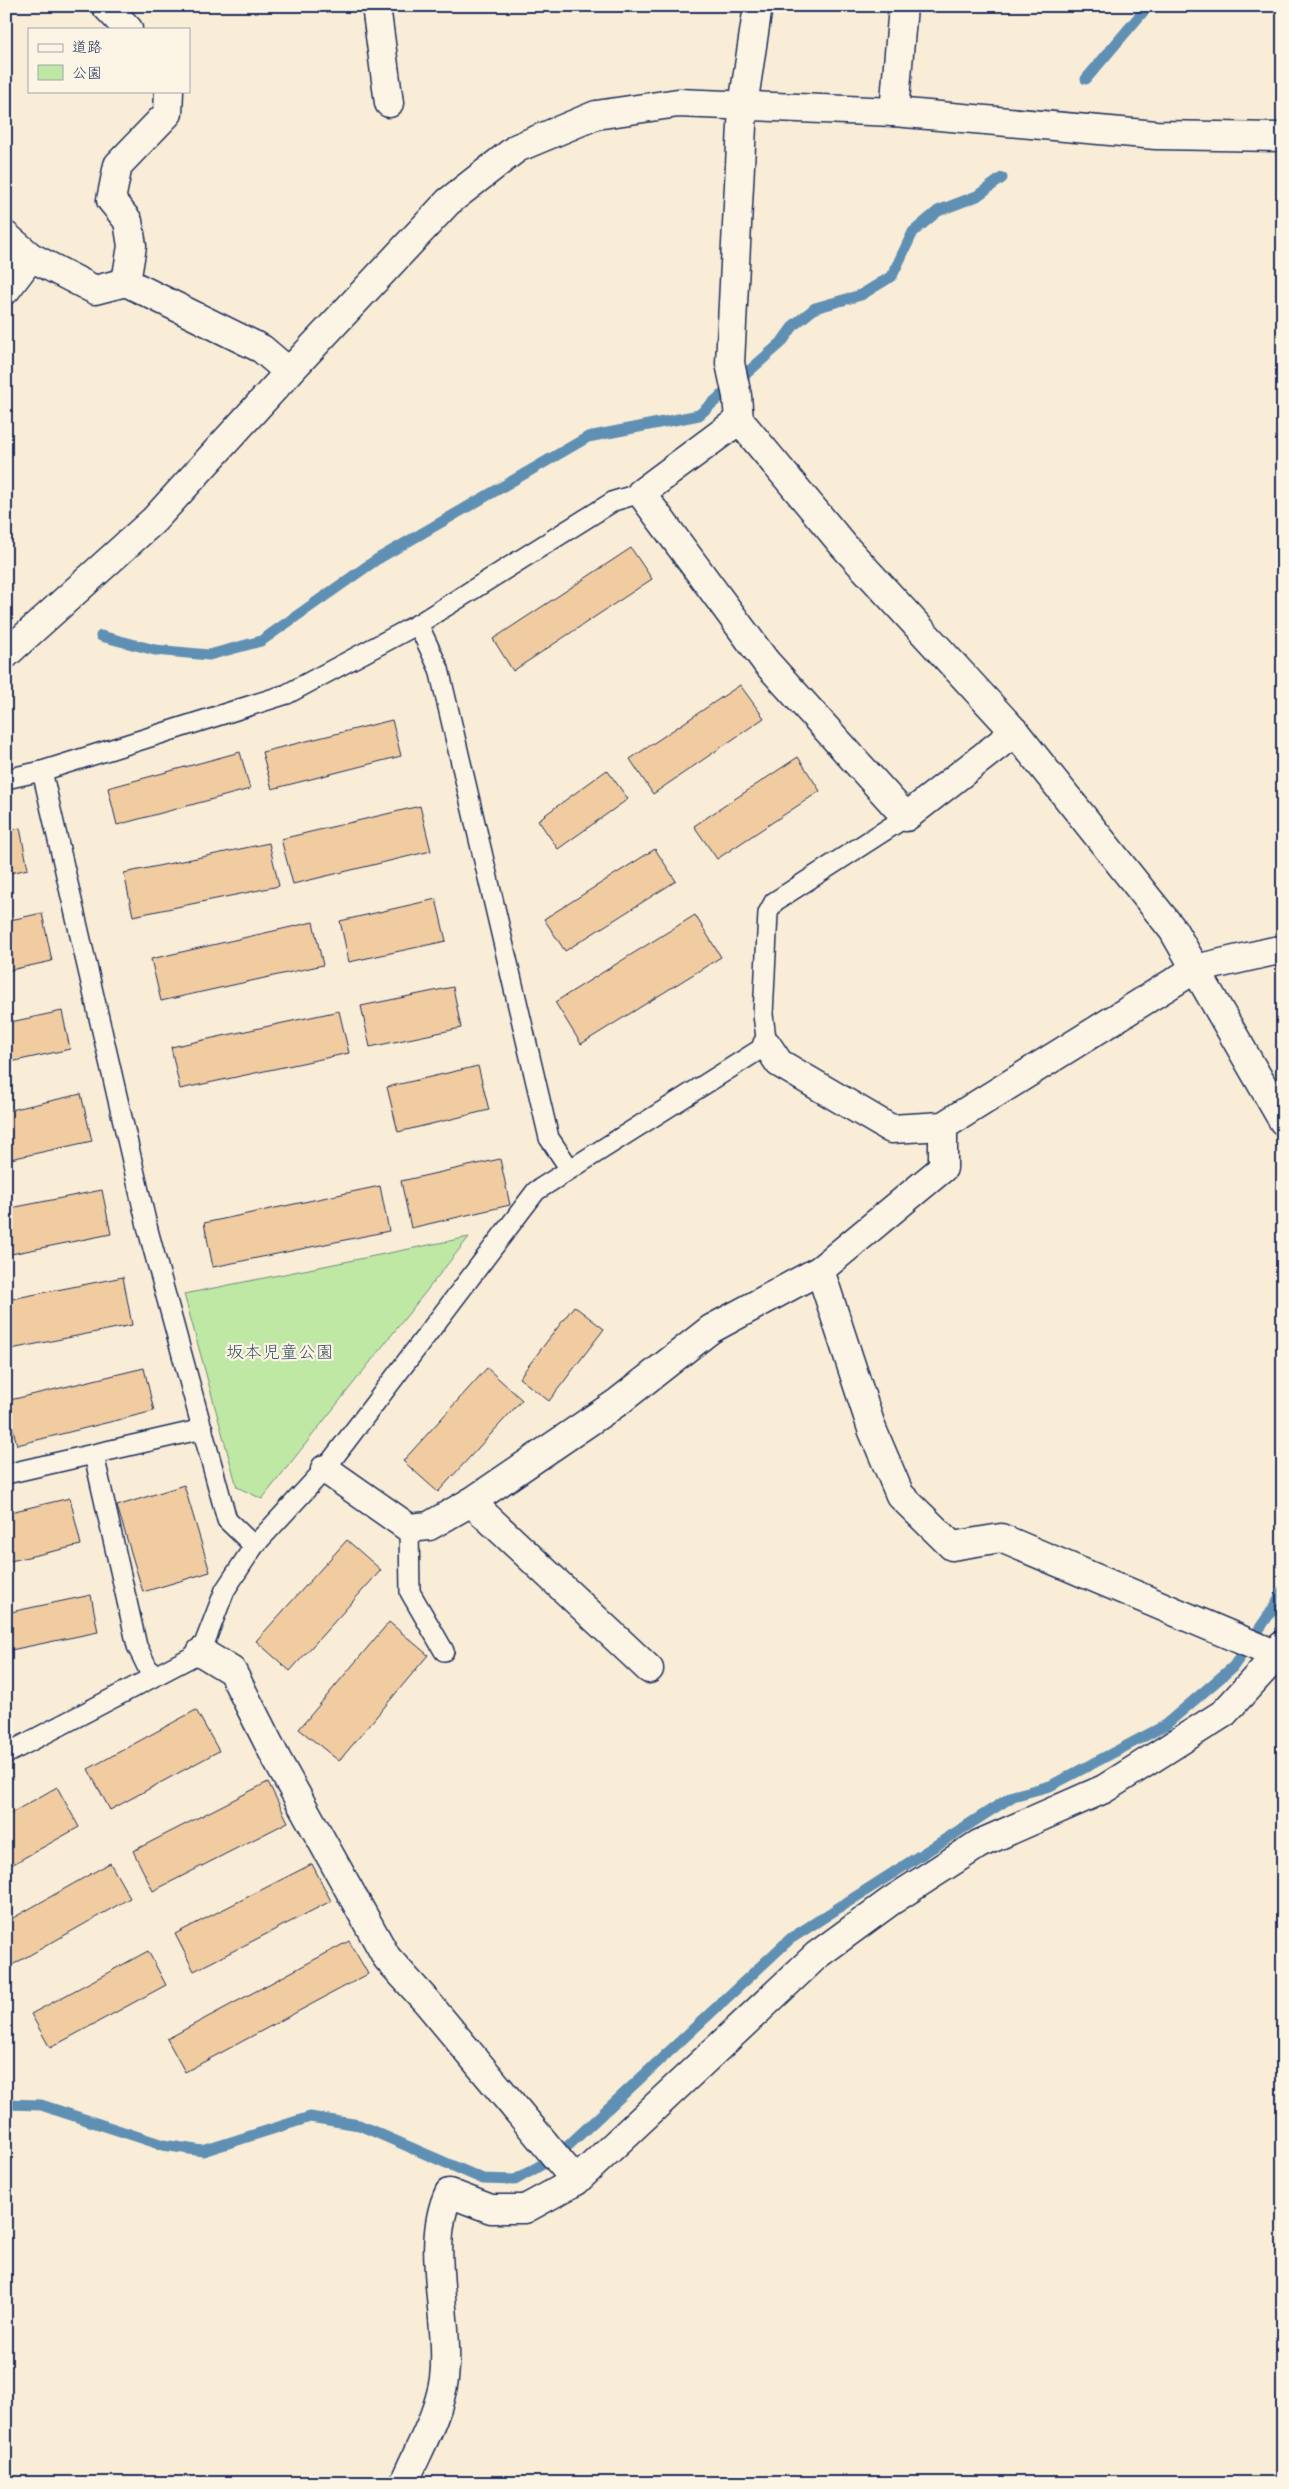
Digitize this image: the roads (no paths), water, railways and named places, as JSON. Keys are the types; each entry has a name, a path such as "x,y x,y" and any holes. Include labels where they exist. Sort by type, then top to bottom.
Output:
{"street":[{"path":"106,6 127,28"},
{"path":"376,6 389,103"},
{"path":"758,6 743,106 730,364 736,397 844,546 1015,732 1173,930 1283,1121"},
{"path":"894,112 903,6"},
{"path":"126,282 132,246 128,221 112,200 118,165 168,113 169,92"},
{"path":"6,654 154,520 448,202 517,148 596,115 678,103 894,112 1156,135 1283,137"},
{"path":"6,236 31,258 95,290 126,282 262,350 289,372"},
{"path":"6,290 31,258"},
{"path":"736,397 641,493 766,662 906,817 1015,732"},
{"path":"767,1045 780,1063 891,1129 943,1126 1194,969 1283,949"},
{"path":"325,1469 409,1528 429,1526 470,1502 618,1402 711,1328 820,1270 943,1168 943,1126"},
{"path":"404,2483 435,2413 444,2381 446,2340 437,2237 444,2204 449,2193 491,2209 525,2209 576,2181 817,1956 891,1901 978,1844 1104,1789 1224,1713 1280,1650 1001,1538 952,1546 900,1495 872,1429 820,1270"},
{"path":"470,1502 649,1669"},
{"path":"201,1652 232,1670 277,1760 387,1958 427,2002 576,2181"}],"lane":[{"path":"6,779 42,772 287,694 418,624 614,501 641,493"},
{"path":"418,624 439,669 549,1138 570,1169"},
{"path":"42,772 148,1230 227,1520 254,1546"},
{"path":"6,1754 201,1652 225,1590 254,1546 325,1469 536,1191 767,1045 764,1006 768,913 774,902 906,817"},
{"path":"6,1474 203,1430"},
{"path":"94,1455 137,1646 152,1677"},
{"path":"409,1528 410,1592 444,1651"}],"waterway":[{"path":"1086,79 1148,6"},
{"path":"101,636 155,650 209,655 261,641 376,560 588,437 699,415 781,343 794,325 815,308 861,295 892,276 913,232 938,211 977,196 1002,178"},
{"path":"6,2104 41,2105 163,2145 203,2151 310,2117 359,2125 483,2179 515,2180 557,2156 790,1939 1013,1796 1050,1786 1164,1726 1233,1667 1273,1609 1283,1590"}],"park label":[{"name":"坂本児童公園","path":"280,1353"}]}
